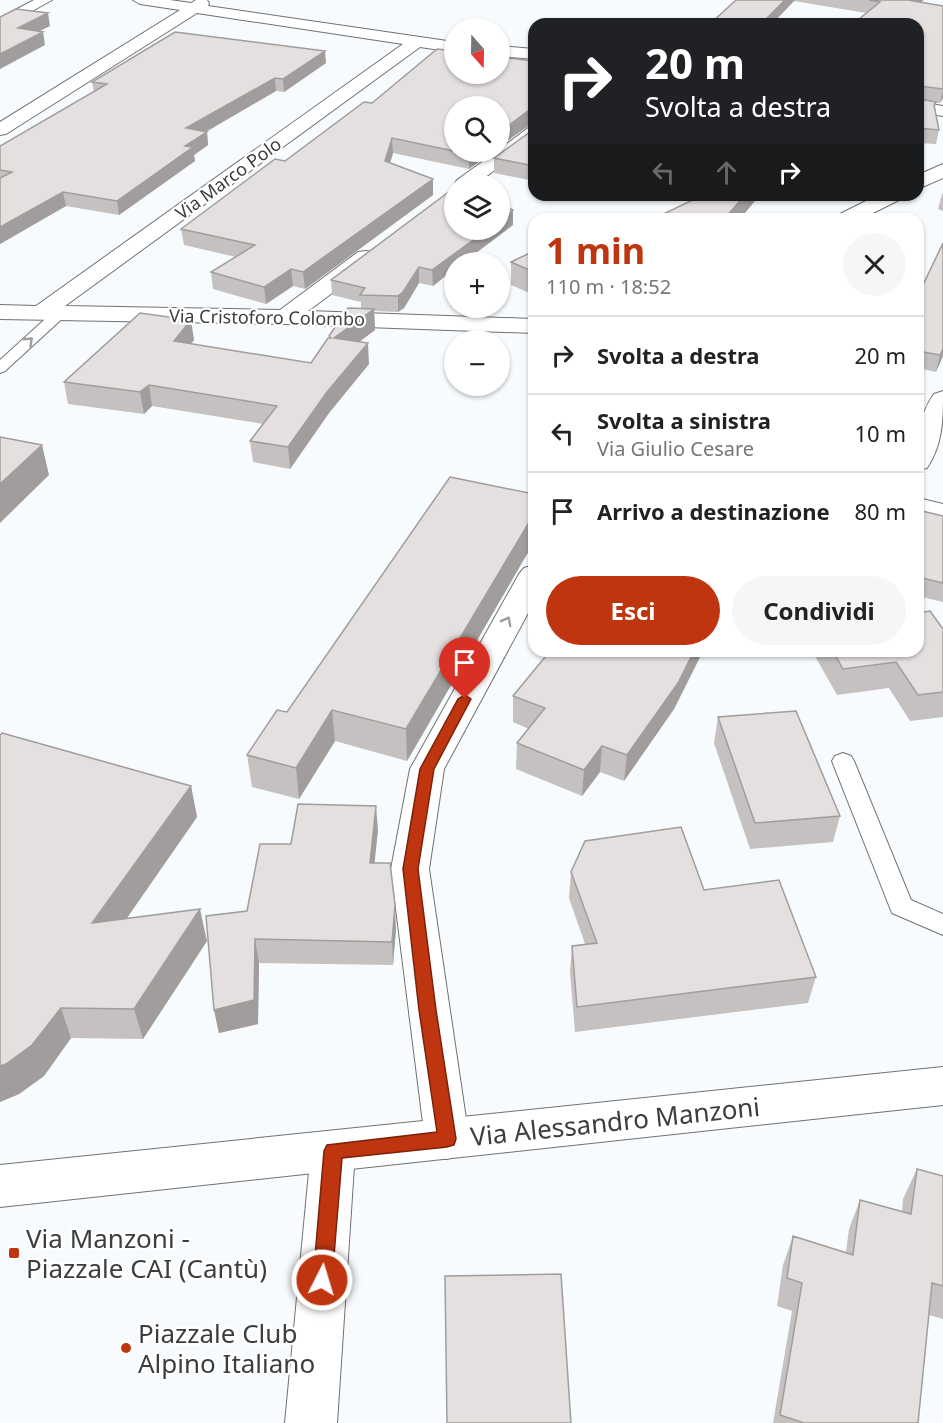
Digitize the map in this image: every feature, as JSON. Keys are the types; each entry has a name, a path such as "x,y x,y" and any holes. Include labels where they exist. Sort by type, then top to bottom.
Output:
{"street":[{"path":"0,24 45,0"},
{"path":"140,0 444,46"},
{"path":"0,130 193,7 209,0"},
{"name":"Via Marco Polo","path":"50,313 416,42"},
{"path":"510,52 528,53"},
{"path":"924,108 943,111"},
{"path":"477,174 528,136"},
{"path":"924,180 943,170"},
{"path":"857,213 882,201"},
{"path":"285,317 379,247"},
{"name":"Via Cristoforo Colombo","path":"0,312 285,317 528,326"},
{"path":"924,394 943,399 924,447"},
{"path":"924,508 943,513"},
{"path":"447,1139 410,869 427,769 528,585"},
{"name":"Via Alessandro Manzoni","path":"0,1186 943,1086"},
{"path":"311,1423 333,1151"}],"lane":[{"path":"0,368 50,313"},
{"path":"843,761 901,906 943,925"}],"building":[{"path":"736,0 785,0 767,18 716,18"},
{"path":"869,0 908,0 943,6 943,89 924,87 924,18 860,18 880,2"},
{"path":"16,9 48,13 18,28 43,32 0,54 0,17"},
{"path":"175,32 325,51 283,79 275,78 186,128 207,132 185,146 193,147 117,201 63,192 0,227 0,178 12,172 0,170 0,146 107,84 92,82"},
{"path":"437,49 444,50 444,84 510,84 510,58 528,60 528,111 510,124 510,96 444,96 444,149 392,138 385,161 433,179 303,272 291,269 264,287 211,272 255,245 181,229 275,159 285,161 364,102 372,103"},
{"path":"924,100 936,102 934,105 939,130 924,129"},
{"path":"528,133 528,165 510,161 510,146"},
{"path":"444,195 444,240 473,240 457,252 444,252 444,261 432,270 419,267 398,296 360,295 365,288 331,280"},
{"path":"690,201 740,201 729,213 666,213"},
{"path":"943,243 943,349 940,355 924,352 924,283"},
{"path":"528,254 528,269 511,262"},
{"path":"348,308 374,309 334,338 368,343 327,392 288,447 250,441 277,406 149,385 140,392 64,382 140,313 191,320 174,341 311,363 328,338 331,338 329,336"},
{"path":"0,437 42,445 0,484"},
{"path":"450,477 528,493 528,524 406,729 332,710 296,768 247,755 277,710 287,712"},
{"path":"924,511 943,516 943,583 924,578"},
{"path":"930,611 943,629 943,692 918,695 896,662 843,669 836,657 924,657 924,612"},
{"path":"545,657 691,657 678,683 627,755 602,746 584,770 517,743 545,708 513,696"},
{"path":"796,711 840,816 755,823 718,717"},
{"path":"2,733 191,786 92,923 200,909 134,1009 61,1008 32,1045 0,1066 0,735"},
{"path":"298,804 376,806 370,863 390,863 395,905 392,942 255,939 254,1000 214,1010 206,916 247,911 260,844 291,844"},
{"path":"681,827 704,890 779,880 816,977 577,1007 572,946 597,943 571,872 585,841"},
{"path":"917,1169 943,1176 943,1286 932,1283 918,1423 804,1423 780,1415 802,1283 787,1278 793,1236 853,1255 860,1200 911,1214"},
{"path":"561,1274 571,1423 447,1423 445,1276"}],"place":[{"name":"Via Manzoni - Piazzale CAI (Cantù)","path":"14,1253"},
{"name":"Piazzale Club Alpino Italiano","path":"126,1348"}],"route":[{"path":"322,1280 333,1151 447,1139 410,869 427,769 465,699"}]}
